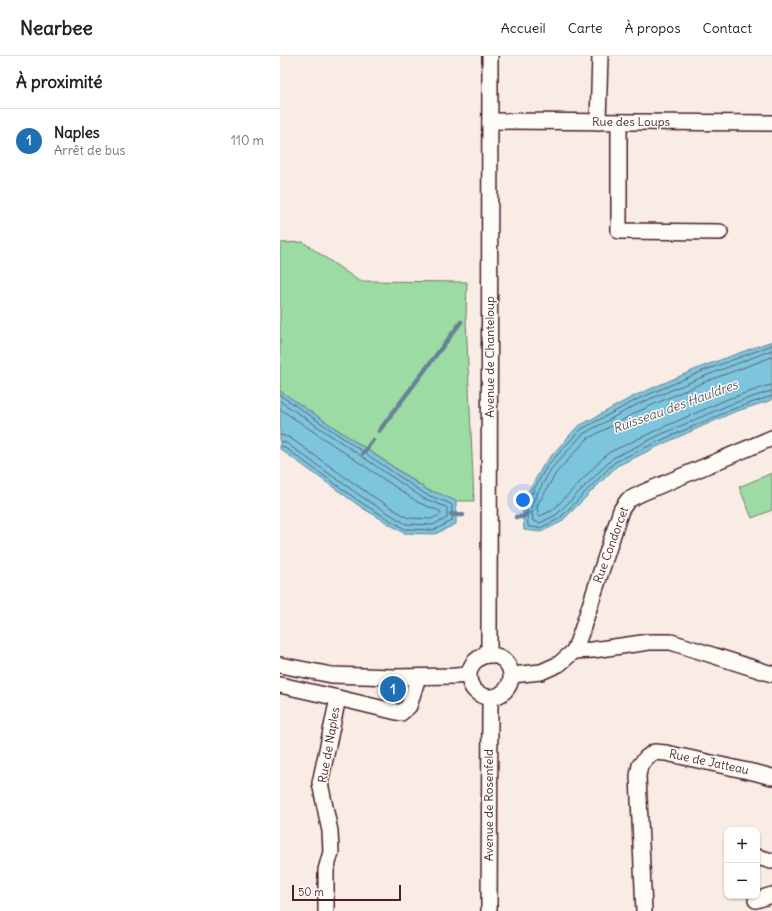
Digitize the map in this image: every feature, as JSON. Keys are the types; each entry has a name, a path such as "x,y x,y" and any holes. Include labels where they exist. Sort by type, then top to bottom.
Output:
{"street":[{"name":"Avenue de Chanteloup","path":"484,656 489,649 490,56"},
{"path":"598,122 600,56"},
{"name":"Rue des Loups","path":"490,121 772,123"},
{"path":"620,122 618,231 720,232"},
{"name":"Rue Condorcet","path":"512,675 541,672 559,664 574,651 621,510 628,500 772,438"},
{"path":"574,651 593,650 649,642 671,642 772,674"},
{"path":"492,655 499,657 506,661 510,668 512,675 511,684 506,691 499,696 491,698 477,694 469,682 468,675 471,666 476,660 484,656 492,655"},
{"path":"280,665 332,675 418,677 468,675"},
{"path":"280,686 400,713 409,706 418,677"},
{"name":"Rue de Naples","path":"326,911 326,870 331,852 330,832 320,783 338,698"},
{"name":"Avenue de Rosenfeld","path":"489,911 491,698"},
{"name":"Rue de Jatteau","path":"644,911 638,776 640,765 646,758 654,752 666,753 757,772 772,777"},
{"path":"760,858 772,861"},
{"path":"757,902 772,895"}],"green space":[{"path":"303,242 359,281 467,282 466,318 474,501 456,501 428,490 280,391 280,243"},
{"path":"772,473 772,510 752,518 739,487"}],"water":[{"path":"772,341 772,400 734,412 617,466 561,522 541,532 524,530 522,503 544,464 577,427 634,396 701,367"},
{"path":"280,391 427,490 456,501 456,524 435,534 404,533 361,507 280,449"}],"waterway":[{"path":"379,431 461,322"},
{"path":"363,453 373,440"},
{"name":"Ruisseau des Hauldres","path":"516,517 523,517 527,513"},
{"name":"Ruisseau des Hauldres","path":"451,514 463,515"}],"place":[{"name":"Naples","path":"393,689"}]}
